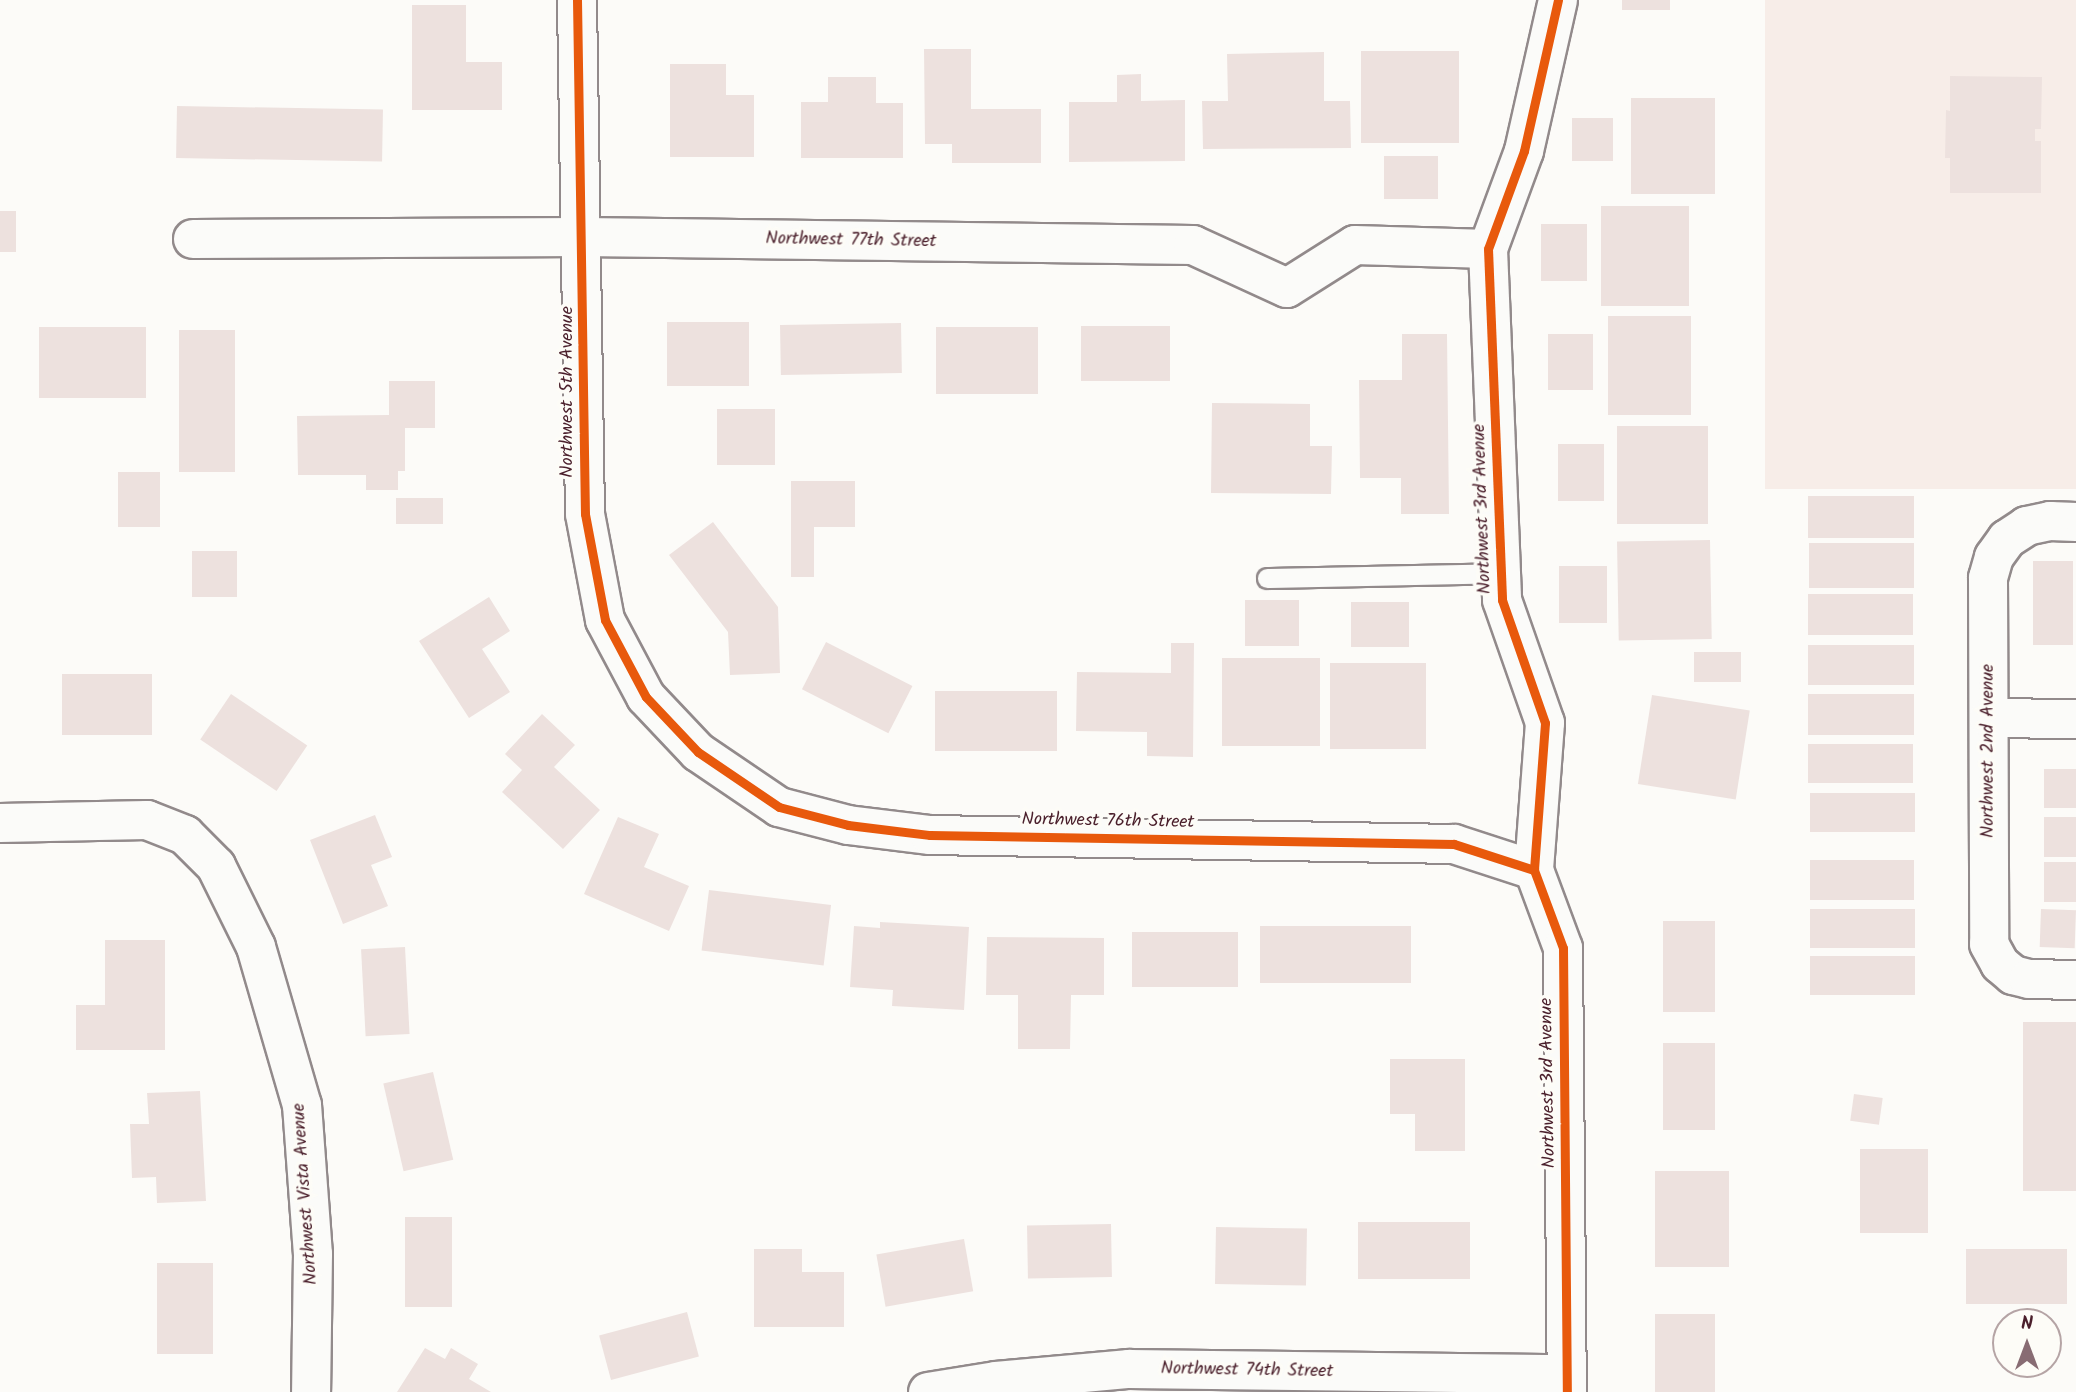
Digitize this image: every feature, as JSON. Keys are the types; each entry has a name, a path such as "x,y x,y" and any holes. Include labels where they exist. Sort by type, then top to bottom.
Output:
{"street":[{"name":"Northwest 5th Avenue","path":"577,0 584,514 605,620 646,696 698,752"},
{"name":"Northwest 3rd Avenue","path":"1558,0 1524,151 1488,249 1502,600 1545,723 1534,870 1563,948 1567,1383"},
{"name":"Northwest 77th Street","path":"193,239 582,237 1192,245 1287,288 1355,245 1488,249"},
{"name":"Northwest 2nd Avenue","path":"2076,522 2050,522 2027,526 2007,539 1994,557 1988,578 1989,937 1992,952 2000,964 2013,975 2029,979 2076,979"},
{"path":"1989,718 2076,719"},
{"name":"Northwest 76th Street","path":"698,752 779,807 848,825 930,835 1454,844 1534,870"},
{"name":"Northwest Vista Avenue","path":"0,823 147,820 185,835 216,866 256,947 302,1105 313,1254 312,1392"},
{"name":"Northwest 74th Street","path":"928,1392 1129,1369 1567,1383"}],"lane":[{"path":"1267,578 1501,573"}],"shaded area":[{"path":"1765,0 2076,0 2076,489 1765,489"}],"building":[{"path":"1622,0 1670,0 1670,10 1622,10"},
{"path":"412,5 466,5 466,62 502,62 502,110 412,110"},
{"path":"924,49 971,49 971,109 1041,109 1041,163 952,163 952,144 925,144"},
{"path":"1361,51 1459,51 1459,143 1361,143"},
{"path":"1324,52 1324,101 1350,101 1351,148 1203,149 1202,101 1228,101 1227,54"},
{"path":"670,64 726,64 726,95 754,95 754,157 670,157"},
{"path":"1141,74 1141,101 1185,100 1185,161 1069,162 1069,102 1117,102 1117,75"},
{"path":"1950,76 2042,77 2041,129 2035,129 2035,141 2041,141 2041,193 1950,193 1950,158 1945,158 1946,110 1950,111"},
{"path":"828,77 876,77 876,103 903,103 903,158 801,158 801,102 828,102"},
{"path":"1631,98 1715,98 1715,194 1631,194"},
{"path":"177,106 383,110 382,162 176,158"},
{"path":"1572,118 1613,118 1613,161 1572,161"},
{"path":"1384,156 1438,156 1438,199 1384,199"},
{"path":"1601,206 1689,206 1689,306 1601,306"},
{"path":"0,211 16,211 16,252 0,252"},
{"path":"1541,224 1587,224 1587,281 1541,281"},
{"path":"1608,316 1691,316 1691,415 1608,415"},
{"path":"667,322 749,322 749,386 667,386"},
{"path":"901,323 902,373 781,375 780,325"},
{"path":"1081,326 1170,326 1170,381 1081,381"},
{"path":"39,327 146,327 146,398 39,398"},
{"path":"936,327 1038,327 1038,394 936,394"},
{"path":"179,330 235,330 235,472 179,472"},
{"path":"1402,334 1447,334 1449,514 1401,514 1401,478 1360,478 1359,380 1402,380"},
{"path":"1548,334 1593,334 1593,390 1548,390"},
{"path":"389,381 435,381 435,428 405,428 405,471 398,471 398,490 366,490 366,475 298,475 297,416 389,415"},
{"path":"1212,403 1310,404 1310,446 1332,446 1331,494 1211,493"},
{"path":"717,409 775,409 775,465 717,465"},
{"path":"1617,426 1708,426 1708,524 1617,524"},
{"path":"1558,444 1604,444 1604,501 1558,501"},
{"path":"118,472 160,472 160,527 118,527"},
{"path":"791,481 855,481 855,527 814,527 814,577 791,577"},
{"path":"1808,496 1914,496 1914,538 1808,538"},
{"path":"396,498 443,498 443,524 396,524"},
{"path":"713,522 778,607 780,673 730,675 728,632 669,555"},
{"path":"1710,540 1712,639 1619,641 1617,542"},
{"path":"1809,543 1914,543 1914,588 1809,588"},
{"path":"192,551 237,551 237,597 192,597"},
{"path":"2033,561 2073,561 2073,645 2033,645"},
{"path":"1559,566 1607,566 1607,623 1559,623"},
{"path":"1808,594 1913,594 1913,635 1808,635"},
{"path":"489,597 510,631 482,649 510,692 469,718 419,641"},
{"path":"1245,600 1299,600 1299,646 1245,646"},
{"path":"1351,602 1409,602 1409,647 1351,647"},
{"path":"826,642 912,686 888,733 802,689"},
{"path":"1171,643 1194,643 1193,757 1147,756 1147,732 1076,731 1077,672 1171,673"},
{"path":"1808,645 1914,645 1914,685 1808,685"},
{"path":"1694,652 1741,652 1741,682 1694,682"},
{"path":"1222,658 1320,658 1320,746 1222,746"},
{"path":"1330,663 1426,663 1426,749 1330,749"},
{"path":"62,674 152,674 152,735 62,735"},
{"path":"935,691 1057,691 1057,751 935,751"},
{"path":"231,694 307,745 277,791 200,740"},
{"path":"1808,694 1914,694 1914,735 1808,735"},
{"path":"1652,695 1750,710 1736,799 1638,784"},
{"path":"542,714 575,745 554,767 600,810 563,849 502,792 522,770 505,754"},
{"path":"1808,744 1913,744 1913,783 1808,783"},
{"path":"2044,769 2076,769 2076,808 2044,808"},
{"path":"1810,793 1915,793 1915,832 1810,832"},
{"path":"375,815 392,857 371,865 388,906 343,924 310,840"},
{"path":"618,817 659,834 644,867 689,886 669,931 584,894"},
{"path":"2044,817 2076,817 2076,857 2044,857"},
{"path":"1810,860 1914,860 1914,900 1810,900"},
{"path":"2044,862 2076,862 2076,902 2044,902"},
{"path":"709,890 831,905 824,966 702,951"},
{"path":"1810,909 1915,909 1915,948 1810,948"},
{"path":"2041,909 2076,910 2075,948 2040,947"},
{"path":"1663,921 1715,921 1715,1012 1663,1012"},
{"path":"880,922 969,927 964,1010 892,1006 893,990 850,987 854,926 880,928"},
{"path":"1260,926 1411,926 1411,983 1260,983"},
{"path":"1132,932 1238,932 1238,987 1132,987"},
{"path":"987,937 1104,938 1104,995 1071,995 1070,1049 1018,1049 1018,995 986,995"},
{"path":"105,940 165,940 165,1050 76,1050 76,1005 105,1005"},
{"path":"405,947 410,1034 366,1036 361,949"},
{"path":"1810,956 1915,956 1915,995 1810,995"},
{"path":"2023,1022 2076,1022 2076,1191 2023,1191"},
{"path":"1663,1043 1715,1043 1715,1130 1663,1130"},
{"path":"1390,1059 1465,1059 1465,1151 1415,1151 1415,1114 1390,1114"},
{"path":"433,1072 453,1160 404,1171 383,1083"},
{"path":"200,1091 206,1201 157,1203 156,1177 132,1178 130,1124 149,1124 147,1093"},
{"path":"1854,1094 1883,1098 1879,1125 1850,1121"},
{"path":"1860,1149 1928,1149 1928,1233 1860,1233"},
{"path":"1655,1171 1729,1171 1729,1267 1655,1267"},
{"path":"405,1217 452,1217 452,1307 405,1307"},
{"path":"1358,1222 1470,1222 1470,1279 1358,1279"},
{"path":"1111,1224 1112,1277 1028,1278 1027,1225"},
{"path":"1216,1227 1307,1229 1306,1286 1215,1284"},
{"path":"964,1239 973,1291 886,1307 876,1254"},
{"path":"754,1249 802,1249 802,1272 844,1272 844,1327 754,1327"},
{"path":"1966,1249 2067,1249 2067,1304 1966,1304"},
{"path":"157,1263 213,1263 213,1354 157,1354"},
{"path":"687,1312 699,1356 611,1380 599,1336"},
{"path":"1655,1314 1715,1314 1715,1392 1655,1392"},
{"path":"425,1348 445,1359 451,1348 478,1364 469,1379 491,1392 397,1392"}],"cycle path":[{"path":"577,0 585,514 605,620 646,697 698,752 779,807 848,825 930,835 1454,844 1534,870"},
{"path":"1558,0 1524,151 1488,249 1502,600 1545,723 1534,870 1563,948 1567,1392"}]}
